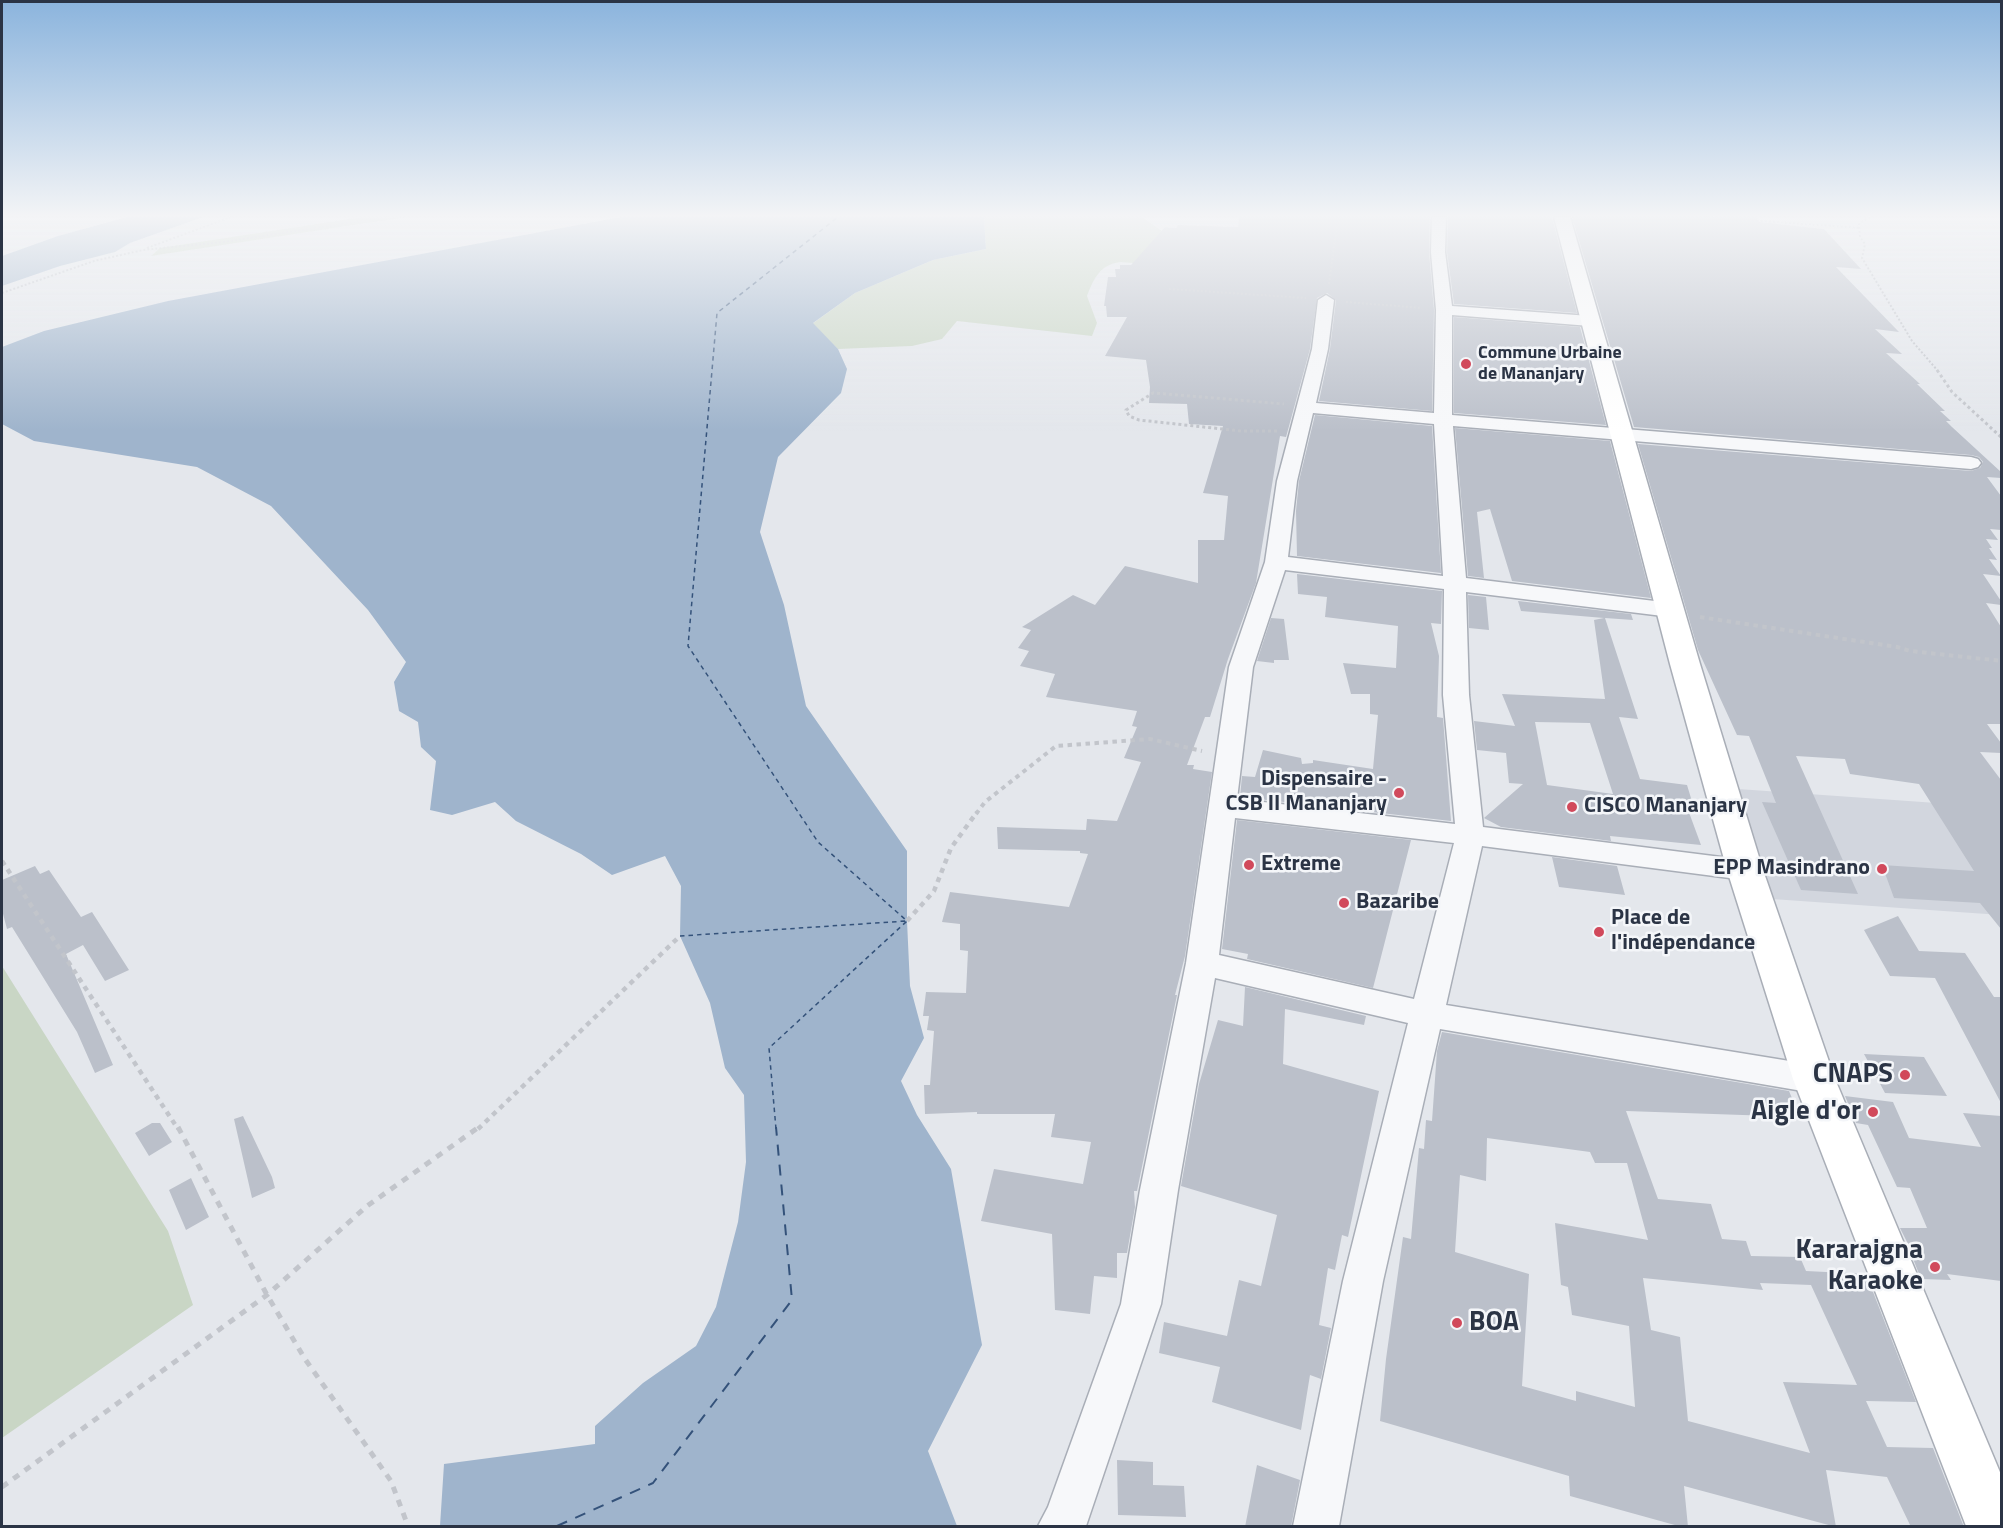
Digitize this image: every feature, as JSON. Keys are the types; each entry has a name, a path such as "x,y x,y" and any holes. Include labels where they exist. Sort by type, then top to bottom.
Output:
{"street":[{"path":"1316,1527 1363,1281 1425,1014 1470,835 1455,695 1455,583 1443,421 1444,310 1442,288"},
{"path":"1581,288 1745,870 1814,1078 1994,1527"},
{"path":"1060,1527 1065,1522 1141,1304 1158,1190 1202,963 1241,667 1276,562 1287,481 1320,349 1326,300"},
{"path":"1444,310 1590,321"},
{"path":"1302,418 1443,421 1743,442 1971,463"},
{"path":"1276,562 1671,610"},
{"path":"1224,807 1745,870"},
{"path":"1202,963 1425,1014 1814,1078"}],"path":[{"path":"1326,300 1328,288"},
{"path":"1879,288 1912,340 1952,392 2001,438"},
{"path":"1169,289 1444,310"},
{"path":"1153,393 1302,418 1241,431 1139,420 1129,416 1126,410 1153,393"},
{"path":"1671,610 1784,631 1897,646 1955,657 2001,661"},
{"path":"907,921 934,891 951,848 985,802 1056,746 1150,739 1230,754"},
{"path":"2,861 171,1115 267,1295 305,1359 391,1481 408,1527"},
{"path":"2,1487 267,1295 367,1206 471,1135 680,936"}],"shaded area":[{"name":"EPP Masindrano","path":"1738,789 1979,806 2001,839 2001,915 1772,899"}],"green space":[{"path":"866,288 1090,288 1087,296 1097,323 1092,336 957,321 942,339 912,346 838,349 812,324 855,293"},
{"path":"2,966 168,1231 193,1305 2,1438"}],"water":[{"path":"236,288 866,288 855,293 813,323 838,349 847,369 841,393 778,457 760,532 784,605 806,706 907,851 910,986 924,1038 901,1081 917,1115 951,1169 982,1345 928,1451 957,1526 440,1526 444,1464 595,1444 595,1426 643,1383 696,1346 716,1307 738,1222 746,1162 744,1095 725,1068 710,1003 680,936 681,886 665,856 612,875 581,854 516,821 495,802 452,815 430,810 436,761 421,747 418,722 399,711 394,682 406,662 368,610 271,506 197,467 34,441 2,424 2,347 44,331 168,301"}],"building":[{"path":"1106,288 1432,288 1434,310 1432,411 1319,401 1330,349 1336,300 1327,293 1317,298 1310,349 1286,437 1280,436 1256,583 1228,659 1210,717 1205,717 1187,765 1194,765 1193,769 1212,772 1185,956 1175,995 1177,995 1137,1191 1134,1191 1135,1207 1127,1253 1117,1253 1117,1278 1094,1276 1090,1314 1055,1310 1052,1234 981,1221 994,1169 1083,1184 1091,1142 1051,1137 1055,1114 977,1114 977,1112 925,1114 924,1085 930,1085 934,1031 927,1030 929,1016 923,1016 926,992 966,993 968,951 960,950 960,924 942,922 950,892 1069,907 1088,854 1080,853 1080,851 998,849 997,827 1086,830 1087,819 1117,821 1141,762 1124,758 1137,727 1132,726 1137,711 1046,697 1055,674 1020,666 1029,651 1018,648 1031,630 1022,627 1073,595 1095,605 1125,566 1198,583 1198,540 1224,540 1228,496 1203,493 1223,426 1189,424 1187,404 1149,403 1150,387 1146,360 1105,356 1127,317 1107,317 1106,306 1104,306"},
{"path":"1452,288 1571,288 1577,313 1454,304"},
{"path":"1593,288 1857,288 1899,332 1875,329 1902,354 1886,353 1945,411 1940,411 1951,421 1946,421 2001,472 2001,478 1987,477 2001,496 2001,530 1990,529 1998,540 1986,539 1997,560 1989,559 2001,576 1983,574 2001,601 2001,605 1986,603 2001,627 2001,724 1987,724 2001,743 2001,753 1980,752 2001,780 2001,929 1980,903 1894,898 1882,865 1974,871 1919,784 1850,774 1845,759 1796,756 1858,894 1801,890 1762,802 1776,803 1749,736 1737,735 1698,650 1638,444 1971,471 1980,468 1983,462 1979,457 1971,455 1634,427"},
{"path":"1454,317 1580,327 1606,425 1454,413"},
{"path":"1315,415 1432,426 1441,573 1297,556 1296,511 1299,481"},
{"path":"1455,428 1610,441 1651,598 1512,581 1490,509 1477,512 1484,578 1468,576"},
{"path":"1297,574 1442,591 1441,624 1431,623 1439,656 1437,717 1443,718 1451,821 1240,797 1242,776 1255,777 1263,750 1301,758 1302,764 1313,763 1313,760 1373,769 1378,715 1370,714 1370,694 1351,694 1343,663 1396,668 1398,626 1325,617 1327,597 1298,594"},
{"path":"1468,595 1486,597 1489,630 1469,628"},
{"path":"1518,601 1631,614 1633,620 1605,618 1638,719 1619,717 1640,779 1687,785 1694,808 1687,807 1701,845 1610,836 1611,841 1501,827 1484,818 1523,784 1509,783 1506,753 1477,750 1474,721 1515,726 1502,694 1605,699 1594,620 1604,618 1521,611","holes":["1535,722 1590,723 1613,794 1547,785"]},
{"path":"1271,618 1284,619 1289,660 1274,660 1274,663 1257,661"},
{"path":"1237,820 1411,840 1373,988 1247,959 1248,954 1222,949"},
{"path":"1552,857 1617,866 1625,895 1559,887"},
{"path":"35,866 40,874 49,870 81,917 92,912 129,970 105,981 83,945 66,954 113,1065 95,1073 77,1032 12,927 7,929 2,910 2,880"},
{"path":"1898,916 1919,951 1965,953 1994,997 2001,997 2001,1103 1935,978 1890,976 1864,930"},
{"path":"1245,987 1366,1016 1364,1025 1285,1009 1283,1064 1379,1091 1348,1237 1342,1235 1335,1270 1328,1268 1319,1325 1331,1328 1321,1379 1310,1375 1301,1430 1212,1402 1220,1367 1159,1353 1164,1322 1227,1336 1239,1280 1261,1286 1277,1215 1181,1186 1199,1084 1218,1020 1243,1026"},
{"path":"1442,1032 1789,1091 1799,1115 1626,1111 1658,1199 1711,1204 1722,1239 1746,1241 1751,1256 1800,1257 1806,1271 1866,1274 1916,1402 1866,1401 1887,1447 1933,1448 1964,1527 1911,1527 1887,1477 1826,1470 1836,1527 1684,1486 1688,1527 1682,1527 1570,1496 1569,1476 1380,1421 1403,1237 1411,1239 1419,1148 1424,1149 1426,1120 1432,1121 1437,1051","holes":["1487,1138 1590,1152 1595,1163 1627,1163 1648,1240 1555,1223 1561,1285 1568,1287 1572,1315 1629,1326 1635,1407 1576,1391 1576,1401 1522,1386 1529,1274 1455,1252 1460,1175 1486,1181","1643,1278 1763,1290 1760,1283 1811,1285 1857,1385 1783,1382 1810,1453 1688,1421 1680,1337 1651,1330"]},
{"name":"CNAPS","path":"1864,1054 1924,1057 1947,1096 1885,1093"},
{"path":"1845,1096 1893,1102 1909,1138 1981,1147 1963,1113 2001,1116 2001,1281 1947,1274 1951,1280 1921,1279 1912,1256 1914,1256 1900,1228 1927,1228 1910,1188 1897,1187 1868,1125 1856,1123"},
{"path":"243,1116 275,1188 252,1198 234,1119"},
{"path":"152,1123 160,1123 172,1142 149,1156 135,1133"},
{"path":"191,1178 209,1217 186,1230 169,1190"},
{"path":"1117,1460 1153,1462 1153,1485 1184,1486 1186,1517 1118,1515"},
{"path":"1257,1465 1300,1480 1291,1527 1245,1527"}],"ferry route":[{"path":"748,288 717,313 688,646 818,842 907,921 769,1048 776,1129"},
{"path":"680,936 906,921"},
{"path":"557,1526 653,1483 792,1300 776,1127"}],"place":[{"name":"Commune Urbaine de Mananjary","path":"1466,364"},
{"name":"Dispensaire - CSB II Mananjary","path":"1399,793"},
{"name":"CISCO Mananjary","path":"1572,807"},
{"name":"Extreme","path":"1249,865"},
{"name":"EPP Masindrano","path":"1882,869"},
{"name":"Bazaribe","path":"1344,903"},
{"name":"Place de l'indépendance","path":"1599,932"},
{"name":"CNAPS","path":"1905,1075"},
{"name":"Aigle d'or","path":"1873,1112"},
{"name":"Kararajgna Karaoke","path":"1935,1267"},
{"name":"BOA","path":"1457,1323"}]}
